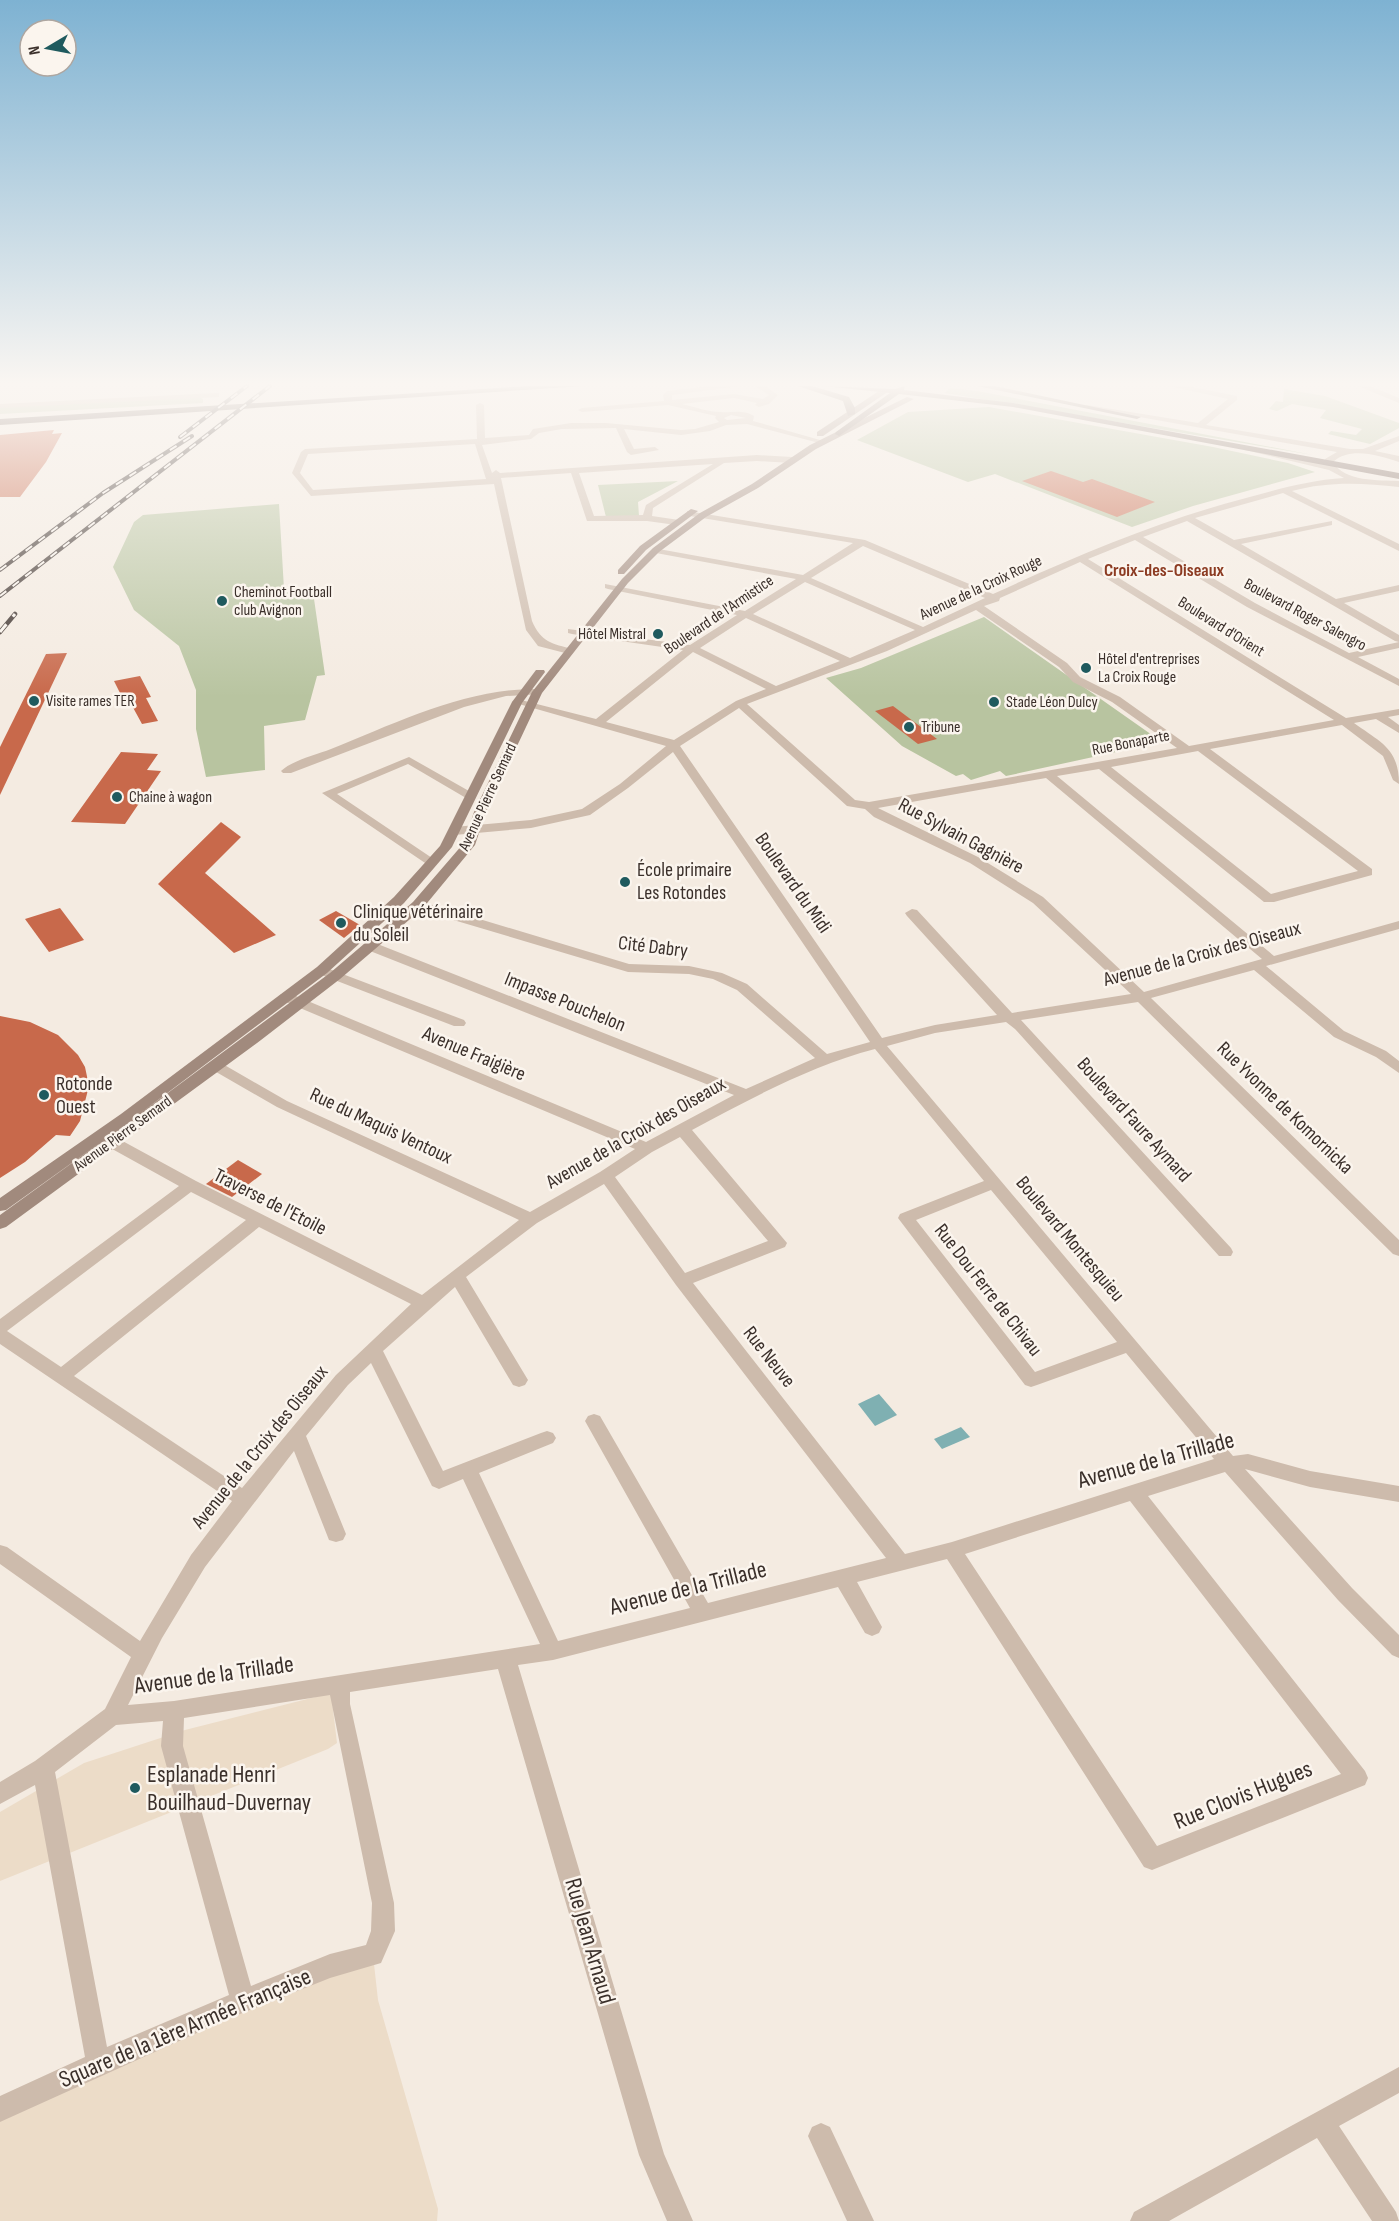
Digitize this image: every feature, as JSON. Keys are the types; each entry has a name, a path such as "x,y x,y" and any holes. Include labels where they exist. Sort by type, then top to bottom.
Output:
{"main road":[{"name":"Avenue Pierre Semard","path":"0,1223 107,1138 293,1000 335,976 418,905 466,850 472,830 537,692 572,631 608,586 643,548 676,522 730,490"},
{"name":"Avenue Pierre Semard","path":"0,1206 216,1066 293,1000 322,970 399,900 446,847 517,702 525,692 563,650 585,633 619,589 656,550 703,515 748,490"}],"street":[{"path":"308,490 311,493 363,490"},
{"path":"498,490 530,629 536,641 563,650"},
{"path":"581,490 591,519 647,518 676,522"},
{"path":"647,518 649,507 677,490"},
{"path":"1284,490 1399,548"},
{"name":"Avenue de la Croix Rouge","path":"454,831 531,824 586,812 624,786 674,746 740,703 925,631 1136,536 1187,517 1284,490"},
{"path":"690,513 862,542 996,599"},
{"path":"1187,517 1399,639"},
{"path":"1234,543 1329,523"},
{"name":"Boulevard Roger Salengro","path":"1136,536 1251,604 1399,683"},
{"name":"Boulevard de l'Armistice","path":"599,722 692,648 862,542"},
{"path":"656,550 804,578 925,631"},
{"name":"Boulevard d'Orient","path":"1081,559 1345,722 1388,754 1399,780"},
{"path":"608,586 745,614 850,662"},
{"path":"1335,602 1399,588"},
{"path":"979,607 1064,665 1070,676 1085,686 1104,693 1194,749 1368,872 1269,899 1103,766"},
{"path":"572,631 692,648 774,689"},
{"path":"1348,656 1399,645"},
{"path":"1387,676 1399,674"},
{"path":"287,771 347,746 477,698 503,692 537,692"},
{"path":"517,702 599,722 666,741 674,746"},
{"name":"Rue Sylvain Gagnière","path":"740,703 851,803 869,806 878,814 974,860 1038,900 1141,997"},
{"name":"Rue Bonaparte","path":"869,806 1399,712"},
{"path":"1379,716 1399,730"},
{"name":"Boulevard du Midi","path":"674,746 878,1043"},
{"path":"431,863 328,793 409,760 470,795"},
{"path":"1049,775 1270,959"},
{"name":"Cité Dabry","path":"418,905 628,968 689,970 717,976 742,987 825,1059"},
{"name":"Boulevard Faure Aymard","path":"912,913 998,1009 1020,1026 1225,1252"},
{"name":"Avenue de la Croix des Oiseaux","path":"112,1716 143,1654 198,1561 244,1499 342,1380 423,1303 531,1219 606,1176 647,1148 746,1095 825,1059 936,1029 1141,997 1270,959 1399,925"},
{"name":"Impasse Pouchelon","path":"370,946 746,1095"},
{"path":"1255,964 1339,1034 1382,1054 1399,1068"},
{"path":"322,970 459,1023"},
{"name":"Rue Yvonne de Komornicka","path":"1141,997 1399,1250"},
{"name":"Avenue Fraigière","path":"293,1000 647,1148"},
{"name":"Boulevard Montesquieu","path":"878,1043 1229,1464 1329,1577 1399,1649"},
{"name":"Rue du Maquis Ventoux","path":"216,1066 282,1104 531,1219"},
{"path":"682,1129 779,1243 682,1281"},
{"name":"Traverse de l'Etoile","path":"107,1138 190,1185 423,1303"},
{"name":"Rue Neuve","path":"606,1176 682,1281 900,1562"},
{"name":"Rue Dou Ferre de Chivau","path":"995,1183 906,1218 1031,1380 1131,1344"},
{"path":"0,1328 190,1185"},
{"path":"62,1376 258,1219"},
{"path":"457,1276 519,1380"},
{"path":"0,1335 244,1499"},
{"path":"374,1350 439,1482 548,1438"},
{"path":"594,1421 702,1611"},
{"path":"297,1436 336,1534"},
{"name":"Avenue de la Trillade","path":"0,1794 43,1768 112,1716 174,1710 553,1651 702,1611 952,1550 1133,1491 1229,1464 1248,1461 1310,1479 1399,1494"},
{"path":"468,1470 553,1651"},
{"name":"Rue Clovis Hugues","path":"952,1550 1152,1859 1357,1778 1133,1491"},
{"path":"0,1553 143,1654"},
{"path":"843,1577 872,1627"},
{"name":"Rue Jean Arnaud","path":"506,1659 652,2155 680,2221"},
{"name":"Square de la 1ère Armée Française","path":"0,2109 98,2063 243,2001 350,1959 373,1955 383,1931 382,1903 340,1704 340,1684"},
{"path":"174,1710 172,1746 243,2001"},
{"path":"43,1768 98,2063"},
{"path":"1143,2221 1399,2079"},
{"path":"1322,2123 1387,2221"},
{"path":"821,2136 861,2221"}],"green space":[{"path":"599,490 662,490 638,502 639,516 606,517"},
{"path":"1035,490 1252,490 1193,506 1132,527"},
{"name":"Cheminot Football club Avignon","path":"279,504 284,589 313,592 325,675 317,676 305,720 264,726 265,770 206,777 196,729 196,690 179,646 134,610 113,567 134,522 143,515"},
{"name":"Stade Léon Dulcy","path":"984,617 1162,742 1006,776 1000,771 971,780 963,774 956,776 902,746 826,678 861,668"}],"shaded area":[{"name":"Esplanade Henri Bouilhaud-Duvernay","path":"331,1693 337,1743 328,1749 0,1881 0,1812 84,1763 185,1730"},
{"path":"373,1955 378,2000 438,2209 437,2221 0,2221 0,2109"}],"water":[{"path":"879,1394 897,1415 875,1426 858,1404"},
{"path":"961,1427 970,1437 942,1449 934,1439"}],"building":[{"path":"0,490 25,490 20,497 0,497"},
{"path":"1045,490 1121,490 1155,502 1117,517"},
{"name":"Visite rames TER","path":"67,653 0,795 0,747 46,654"},
{"path":"140,676 151,697 146,698 158,721 142,724 130,702 125,703 114,681"},
{"name":"Tribune","path":"893,706 937,739 918,744 875,711"},
{"name":"Chaine à wagon","path":"121,752 158,754 147,770 161,771 125,824 71,822"},
{"path":"221,822 241,837 205,873 276,935 234,953 158,884"},
{"path":"60,908 84,940 49,952 25,919"},
{"name":"Clinique vétérinaire du Soleil","path":"336,911 360,925 344,938 319,920"},
{"name":"Rotonde Ouest","path":"0,1016 30,1022 58,1035 78,1055 85,1067 89,1086 80,1121 70,1136 56,1135 25,1162 0,1178"},
{"path":"238,1160 262,1174 232,1197 206,1184"}],"railway":[{"path":"0,570 108,490"},
{"path":"0,596 137,490"},
{"path":"0,632 15,614"}],"place":[{"name":"Cheminot Football club Avignon","path":"222,601"},
{"name":"Hôtel Mistral","path":"658,634"},
{"name":"Hôtel d'entreprises La Croix Rouge","path":"1086,668"},
{"name":"Visite rames TER","path":"34,701"},
{"name":"Stade Léon Dulcy","path":"994,702"},
{"name":"Tribune","path":"909,727"},
{"name":"Chaine à wagon","path":"117,797"},
{"name":"École primaire Les Rotondes","path":"625,882"},
{"name":"Clinique vétérinaire du Soleil","path":"341,923"},
{"name":"Rotonde Ouest","path":"44,1095"},
{"name":"Esplanade Henri Bouilhaud-Duvernay","path":"135,1788"}],"district":[{"name":"Croix-des-Oiseaux","path":"1164,570"}]}
